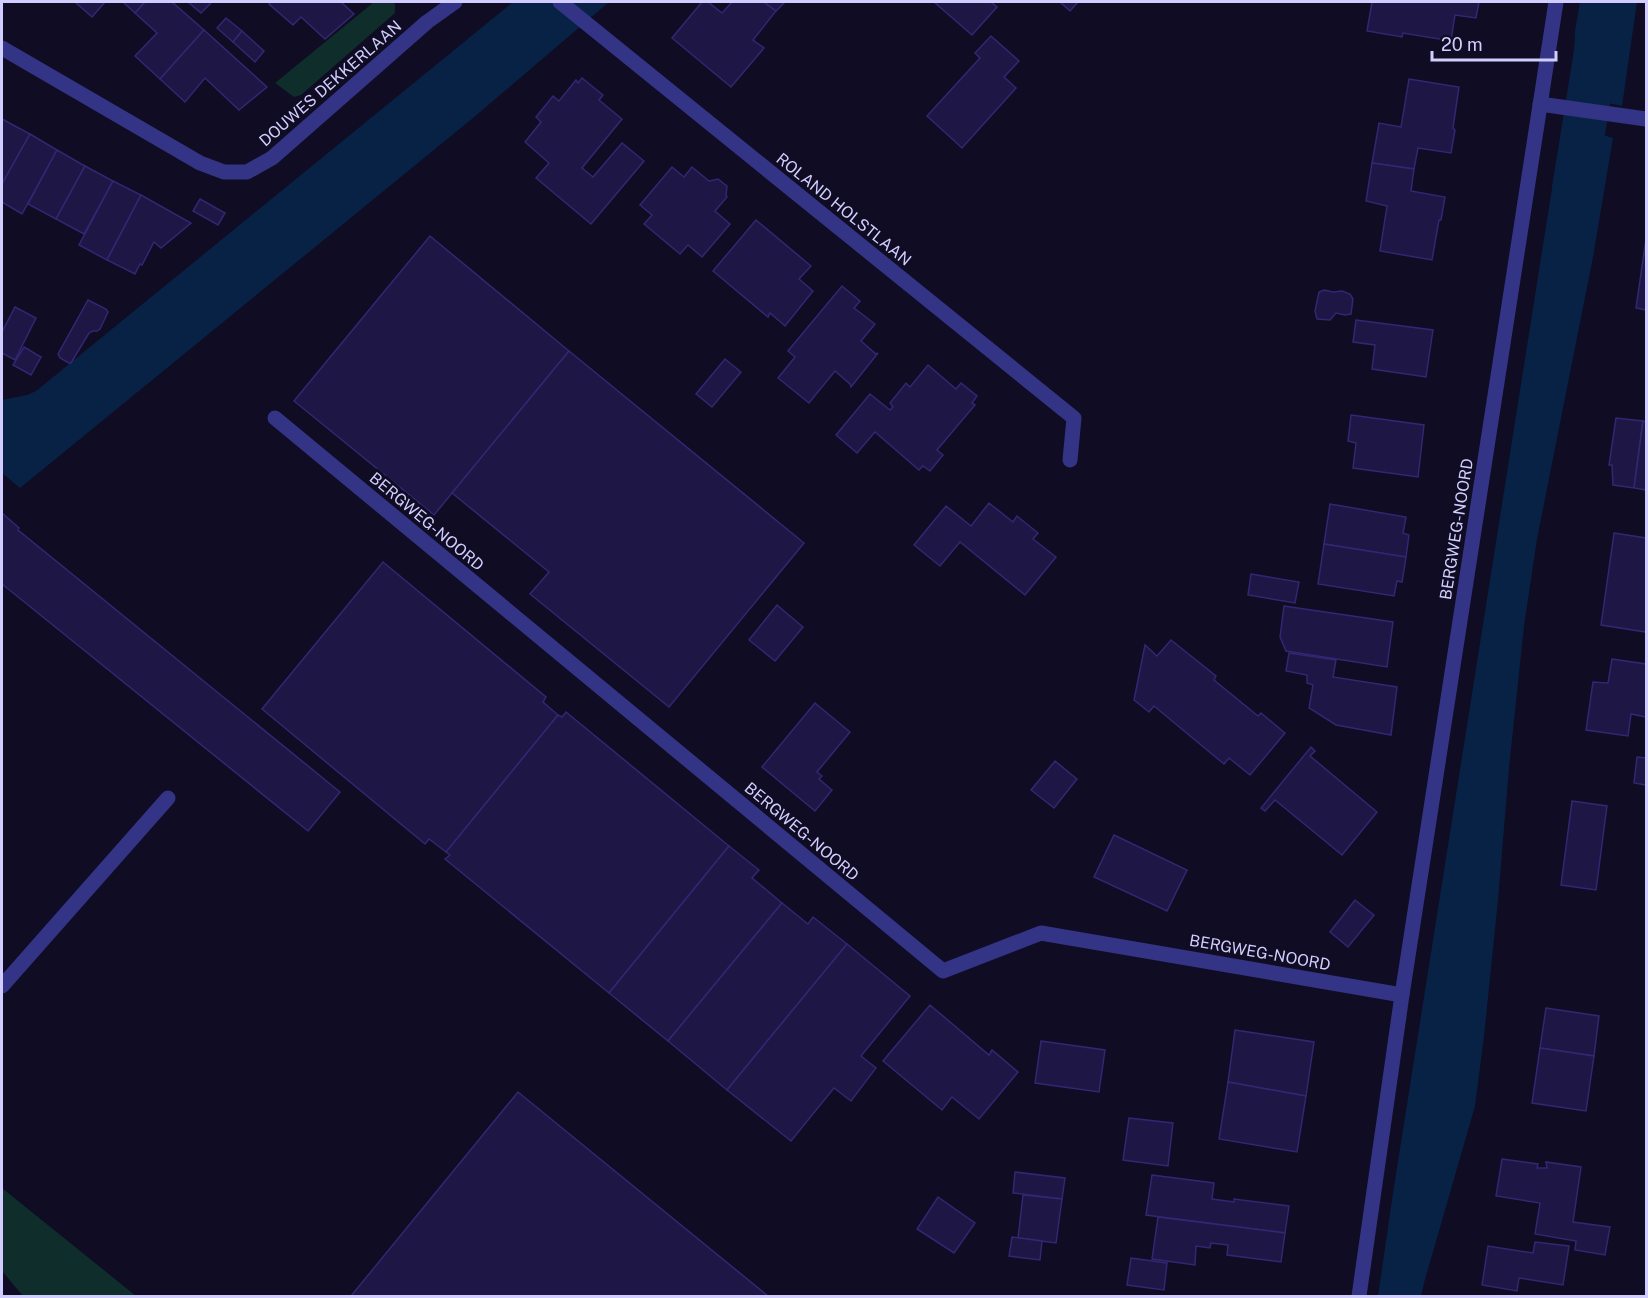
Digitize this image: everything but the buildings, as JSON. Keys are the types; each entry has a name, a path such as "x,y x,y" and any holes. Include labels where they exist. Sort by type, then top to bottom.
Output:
{"street":[{"name":"DOUWES DEKKERLAAN","path":"2,48 200,163 224,172 247,172 272,158 427,22 454,2"},
{"name":"ROLAND HOLSTLAAN","path":"560,2 1074,418 1070,460"},
{"name":"BERGWEG-NOORD","path":"1359,1296 1402,995 1556,2"},
{"path":"1540,104 1647,119"},
{"name":"BERGWEG-NOORD","path":"275,418 943,971 1041,933 1402,995"},
{"path":"2,986 168,798"}],"green space":[{"path":"374,2 393,2 395,13 301,95 294,97 275,83"},
{"path":"2,1188 136,1296 23,1296 2,1271"}],"water":[{"path":"513,2 609,2 473,118 20,488 2,473 2,400 36,391"},
{"path":"1580,2 1637,2 1622,106 1572,95 1575,31"},
{"path":"1584,129 1613,138 1593,257 1537,539 1524,626 1498,900 1475,1106 1421,1296 1378,1296 1556,163 1563,131"}],"waterway":[{"path":"1574,189 1604,2"}]}
